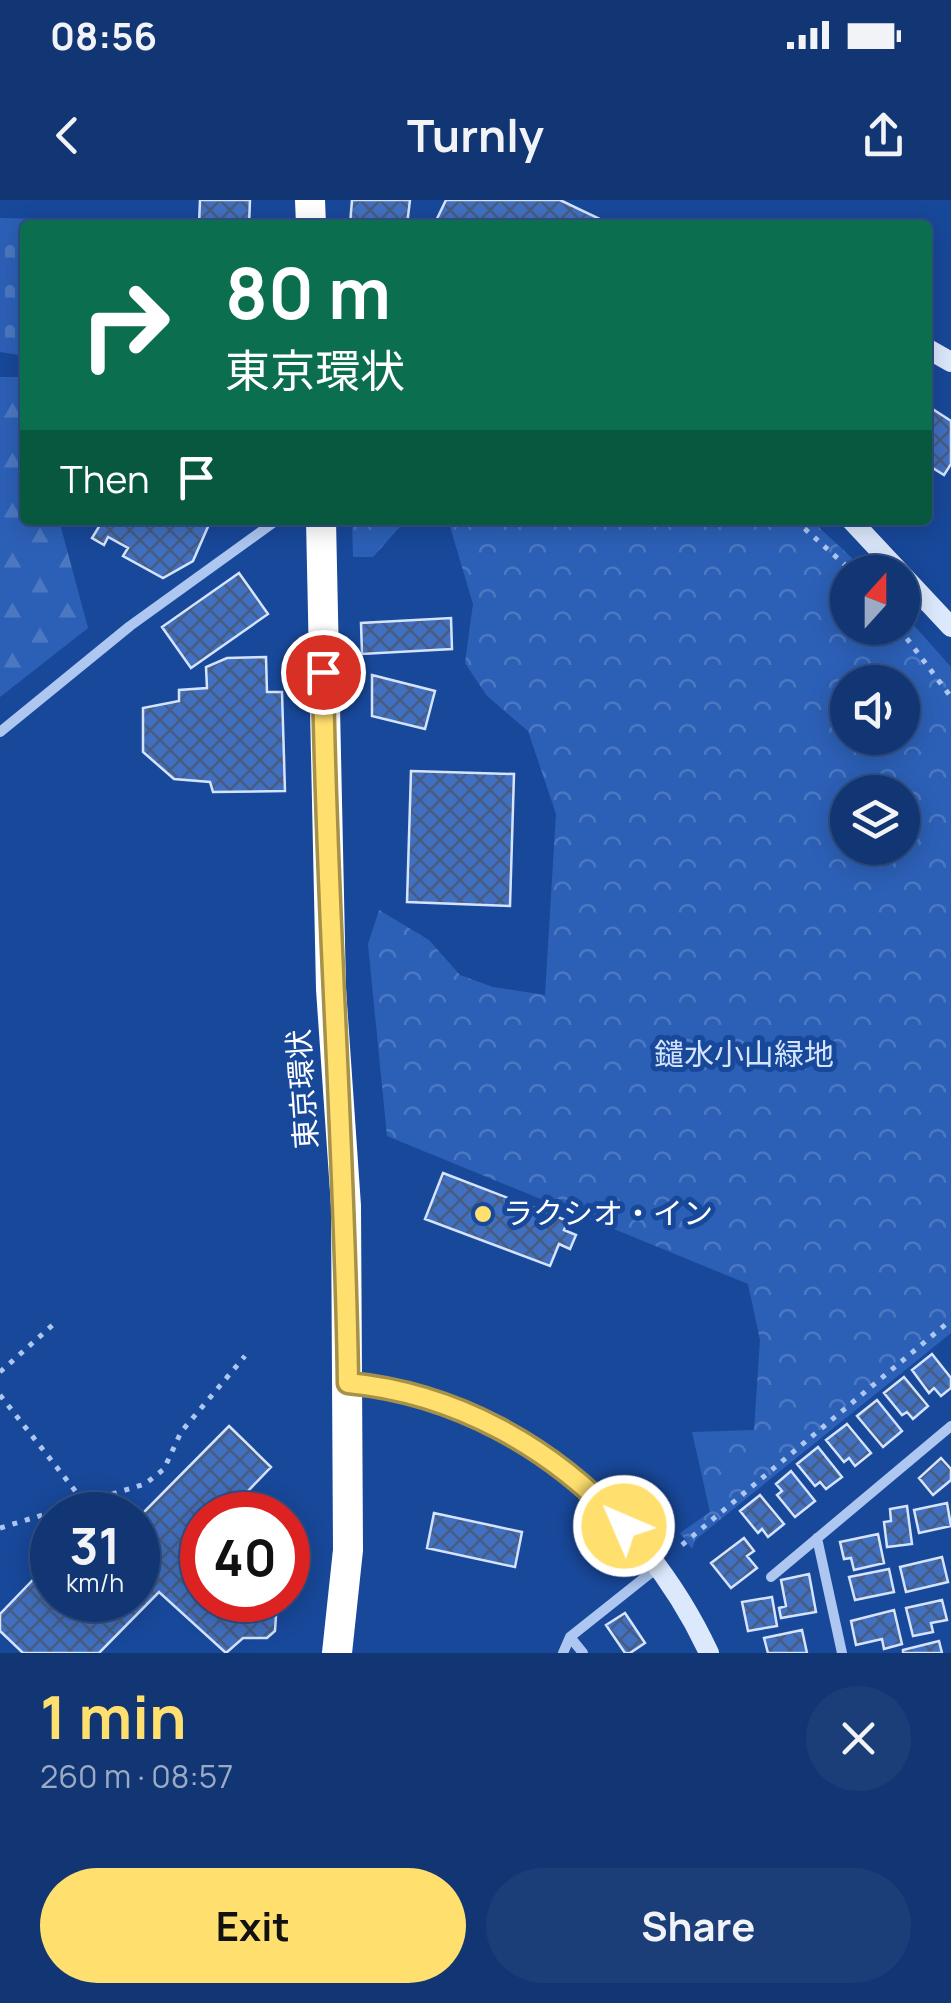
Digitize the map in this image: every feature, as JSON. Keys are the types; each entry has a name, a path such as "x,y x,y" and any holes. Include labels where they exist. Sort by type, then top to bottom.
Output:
{"highway":[{"name":"東京環状","path":"320,525 325,820 346,1206 348,1550 336,1653"}],"street":[{"path":"0,732 130,626 270,525"},
{"path":"857,525 951,627"},
{"path":"348,1383 436,1400 502,1430 588,1490 658,1566 686,1606 709,1653"},
{"path":"771,1577 951,1426"},
{"path":"818,1538 842,1653"},
{"path":"563,1653 570,1637 658,1566"},
{"path":"570,1637 583,1653"}],"path":[{"path":"801,525 834,555"},
{"path":"913,645 951,697"},
{"path":"921,655 930,648"},
{"path":"682,1544 951,1320"},
{"path":"0,1372 56,1322"},
{"path":"118,1492 145,1484 164,1469 181,1432 245,1356"},
{"path":"0,1395 76,1492"},
{"path":"0,1528 30,1519"}],"green space":[{"path":"0,218 96,220 20,220 20,355 0,352"},
{"path":"0,377 20,377 20,525 60,525 88,628 0,697"},
{"path":"352,525 402,525 373,557 353,557"},
{"name":"鑓水小山緑地","path":"449,525 816,525 849,555 830,555 830,645 920,645 920,632 951,667 951,1333 695,1540 692,1549 680,1533 710,1512 692,1432 754,1430 760,1340 748,1284 387,1136 368,944 379,910 429,940 460,975 493,987 545,995 556,814 528,731 487,696 465,663 473,604"}],"building":[{"path":"200,200 250,200 249,220 199,220"},
{"path":"352,200 410,200 408,220 350,220"},
{"path":"446,200 560,200 600,219 600,220 436,220"},
{"path":"932,409 951,421 951,464 944,475 932,468"},
{"path":"100,525 209,525 193,561 163,578 123,556 128,548 108,537 104,545 92,538"},
{"path":"239,573 268,614 191,668 162,627"},
{"path":"451,618 452,649 362,654 361,623"},
{"path":"266,657 267,692 282,692 285,791 213,792 210,782 174,779 143,752 143,708 179,701 179,690 207,688 206,667 227,658"},
{"path":"372,675 435,691 425,729 372,716"},
{"path":"411,771 514,774 510,906 407,902"},
{"path":"443,1173 568,1221 564,1230 576,1235 570,1249 559,1244 550,1266 425,1219"},
{"path":"932,1354 951,1378 951,1388 941,1396 934,1388 929,1393 912,1370"},
{"path":"904,1377 928,1406 913,1419 907,1412 902,1415 884,1393"},
{"path":"877,1400 902,1431 883,1447 857,1416"},
{"path":"847,1424 871,1453 855,1466 849,1458 844,1462 826,1440"},
{"path":"229,1426 271,1467 247,1492 180,1492 180,1611 160,1593 160,1496"},
{"path":"818,1447 842,1477 826,1489 820,1482 815,1486 797,1464"},
{"path":"941,1458 951,1469 951,1480 933,1495 919,1478"},
{"path":"791,1471 815,1501 795,1517 777,1495 782,1491 776,1484"},
{"path":"760,1495 784,1524 768,1537 762,1529 758,1533 740,1511"},
{"path":"947,1503 951,1526 919,1533 914,1510"},
{"path":"907,1506 912,1544 887,1547 884,1522 891,1521 890,1509"},
{"path":"434,1513 522,1532 515,1567 427,1548"},
{"path":"878,1534 884,1563 854,1570 851,1558 844,1559 840,1542"},
{"path":"744,1538 754,1551 747,1556 757,1568 731,1588 711,1563"},
{"path":"942,1557 948,1582 906,1592 900,1567"},
{"path":"889,1569 894,1592 855,1600 849,1577"},
{"path":"809,1574 816,1612 781,1618 779,1608 786,1606 781,1580"},
{"path":"30,1583 30,1622 129,1622 99,1653 23,1653 0,1631 0,1614"},
{"path":"772,1597 777,1626 748,1631 742,1602"},
{"path":"942,1600 947,1620 931,1623 933,1632 913,1636 906,1608"},
{"path":"894,1610 902,1644 884,1649 882,1639 856,1645 851,1621"},
{"path":"625,1613 645,1643 630,1653 625,1653 606,1625"},
{"path":"192,1622 276,1622 275,1631 267,1638 243,1638 226,1653"},
{"path":"802,1630 807,1653 768,1653 764,1638"},
{"path":"939,1641 942,1653 903,1653 903,1650"}],"place":[{"name":"ラクシオ・イン","path":"483,1214"}],"route":[{"path":"323,672 331,989 346,1206 348,1383 436,1400 502,1430 588,1490 624,1526"}]}
